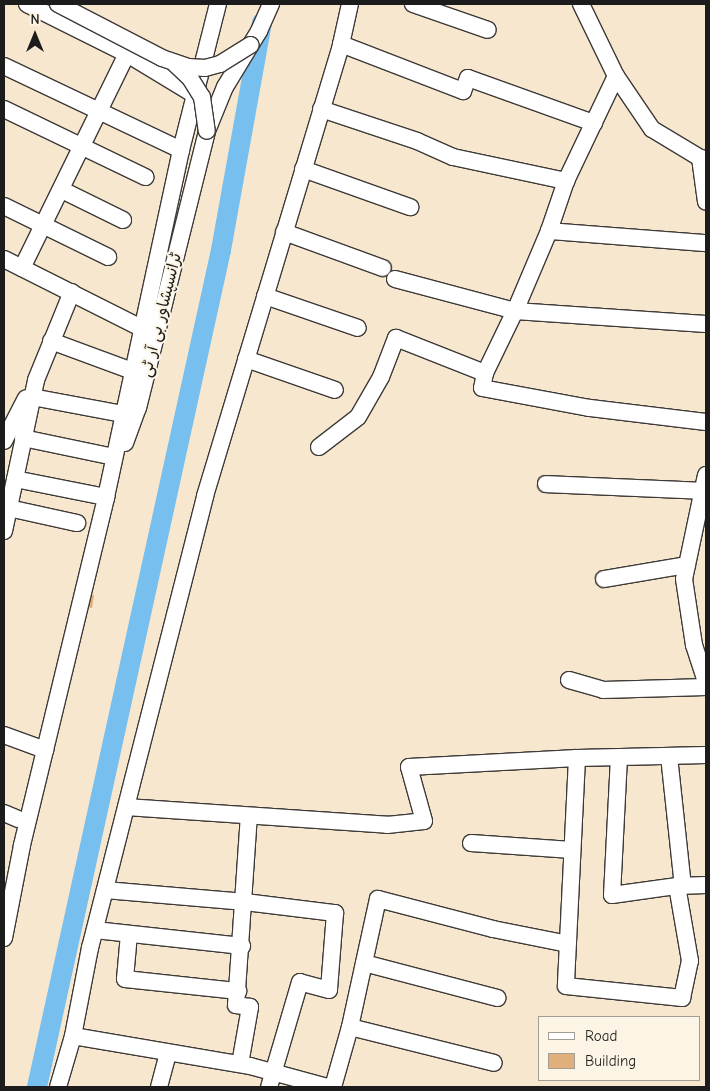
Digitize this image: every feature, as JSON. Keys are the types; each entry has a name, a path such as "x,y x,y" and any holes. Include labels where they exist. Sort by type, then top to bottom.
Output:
{"street":[{"path":"27,4 127,54 195,95"},
{"name":"ٹرانسپشاور بی آر ٹی","path":"58,4 175,64 190,78 202,98 207,131"},
{"path":"4,938 8,893 22,845 106,496 181,150 218,4"},
{"name":"ٹرانسپشاور بی آر ٹی","path":"106,496 138,408 207,131 225,87 259,31 271,4"},
{"path":"58,1087 73,1036 95,930 205,496 341,44 350,4"},
{"path":"413,4 488,30"},
{"path":"581,4 616,76 652,129 703,159 706,202"},
{"path":"341,44 463,90 468,78 594,123"},
{"name":"ٹرانسپشاور بی آر ٹی","path":"175,64 205,68 220,64 250,45"},
{"path":"22,268 62,190 127,54"},
{"path":"4,66 181,150"},
{"path":"616,76 566,181 549,231 515,311 485,373 482,388 590,408 706,422"},
{"path":"4,109 145,177"},
{"path":"321,110 417,141 453,157 566,181"},
{"path":"303,169 410,207"},
{"path":"62,190 123,220"},
{"path":"4,206 108,257"},
{"path":"549,231 706,243"},
{"path":"284,232 389,273 515,311 706,324"},
{"path":"4,259 141,328"},
{"path":"4,440 36,380 72,292"},
{"path":"265,296 358,328"},
{"path":"319,447 358,418 382,377 396,338 485,373"},
{"path":"51,342 132,371"},
{"path":"246,359 335,390"},
{"path":"4,531 6,508 15,479 36,380"},
{"path":"32,397 123,414"},
{"path":"24,438 114,457"},
{"path":"569,680 603,690 706,679 694,645 684,580 704,492 706,475"},
{"path":"15,479 106,496"},
{"path":"546,484 704,492"},
{"path":"6,508 77,522"},
{"path":"604,579 687,565"},
{"path":"4,735 45,750"},
{"path":"126,807 387,825 424,821 409,766 577,758 706,755"},
{"path":"577,758 566,986 682,998 690,962 680,886 669,756"},
{"path":"619,757 612,895 680,886 706,885"},
{"path":"240,1064 250,1007 236,1005 242,946 250,816"},
{"path":"470,843 572,850"},
{"path":"105,890 245,902 336,913 329,990 300,982 272,1080"},
{"path":"333,1087 350,1027 378,899 493,929 568,944"},
{"path":"95,930 242,946"},
{"path":"129,934 125,979 238,991"},
{"path":"364,963 497,998"},
{"path":"350,1027 494,1063"},
{"path":"73,1036 240,1064 272,1080 328,1087"},
{"path":"159,1087 168,1053"}],"building":[{"path":"88,594 94,595 92,608 86,607"}],"waterway":[{"path":"37,1087 221,250 262,23"}]}
